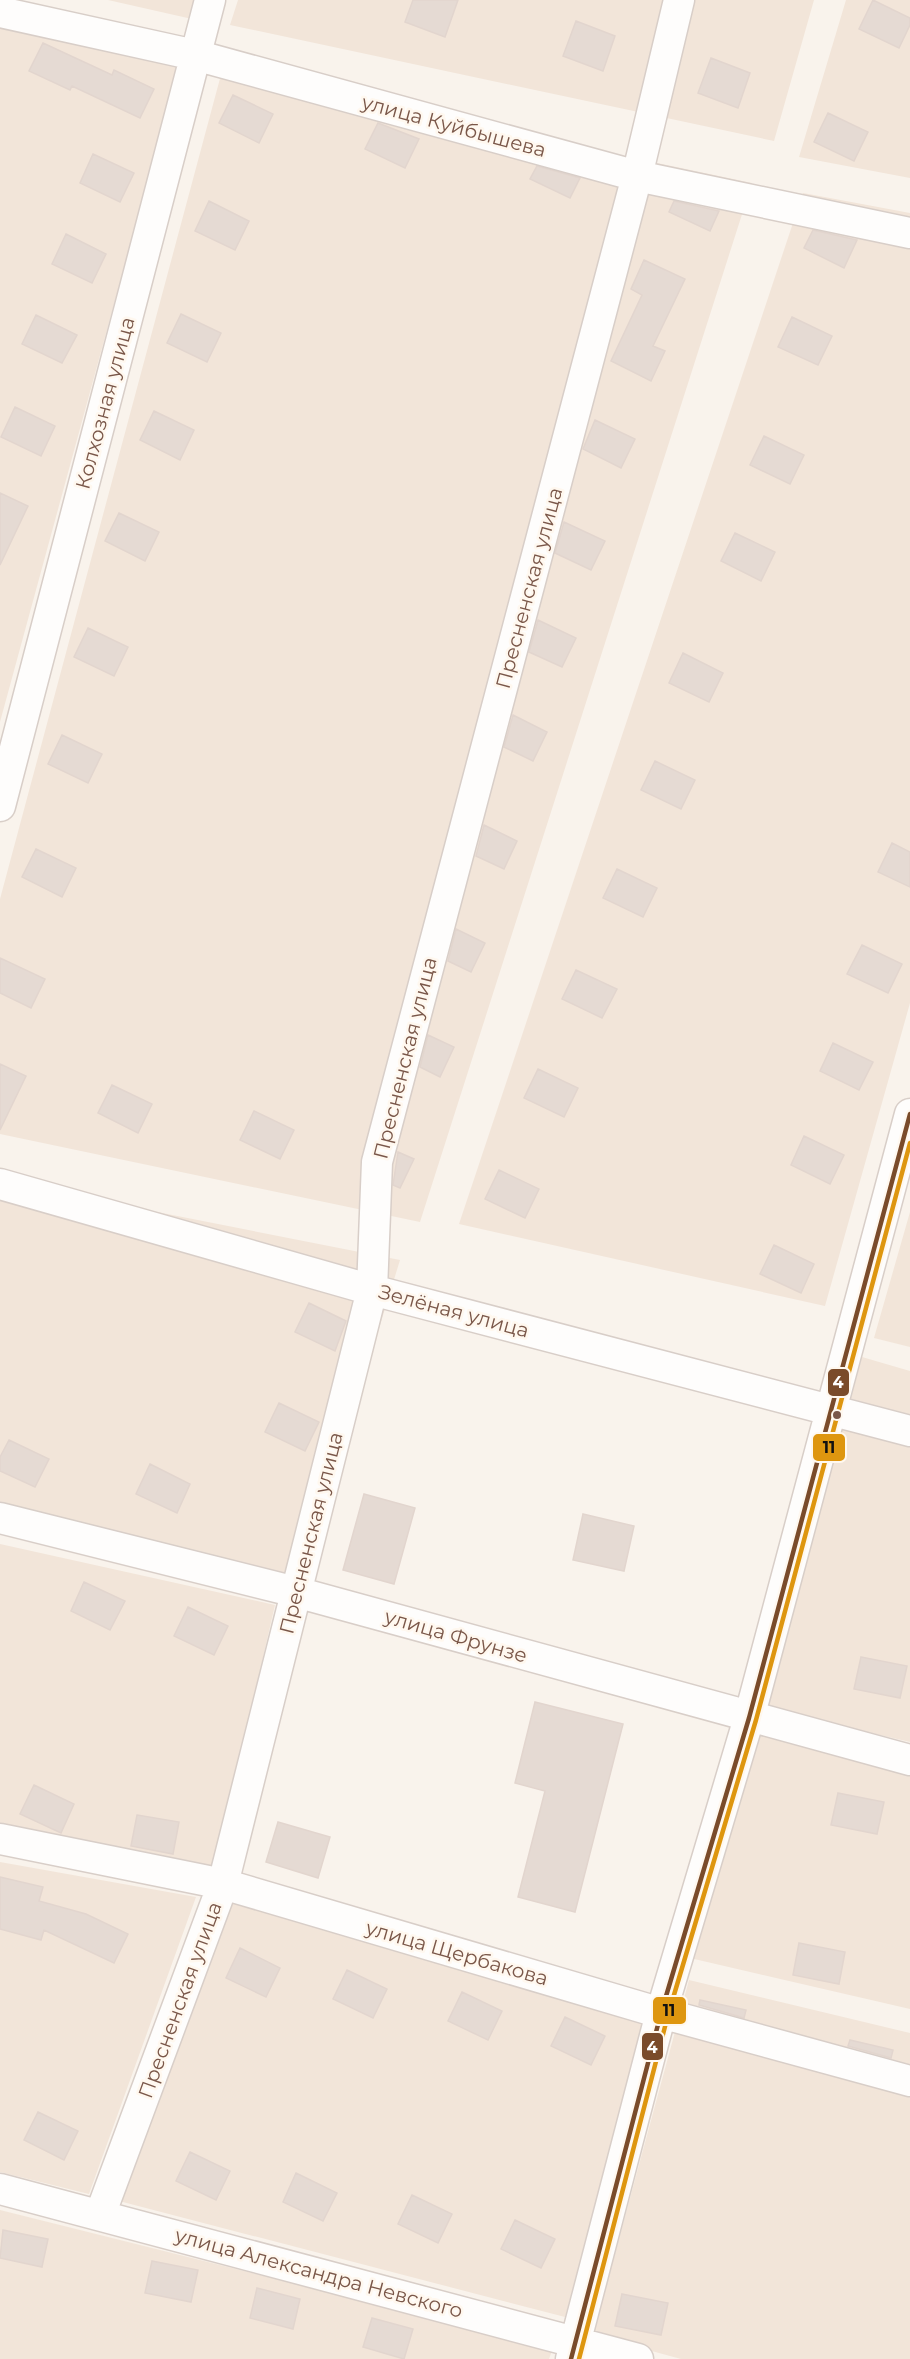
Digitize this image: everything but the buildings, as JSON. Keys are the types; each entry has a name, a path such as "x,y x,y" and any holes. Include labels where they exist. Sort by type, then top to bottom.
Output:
{"street":[{"name":"Колхозная улица","path":"0,806 210,0"},
{"name":"Пресненская улица","path":"100,2215 223,1884 372,1290 377,1162 637,176 679,0"},
{"name":"улица Куйбышева","path":"0,12 195,56 637,176 910,233"},
{"path":"574,2350 661,2013 749,1718 910,1114"},
{"name":"Зелёная улица","path":"0,1184 372,1290 910,1431"},
{"name":"улица Фрунзе","path":"0,1518 296,1592 749,1718 910,1760"},
{"name":"улица Щербакова","path":"0,1839 223,1884 661,2013 910,2081"},
{"name":"улица Александра Невского","path":"0,2189 100,2215 574,2350 638,2359"}],"shaded area":[{"path":"108,0 197,0 192,19"},
{"path":"238,0 814,0 774,141 230,25"},
{"path":"846,0 910,0 910,178 799,157"},
{"path":"0,22 180,62 0,722"},
{"path":"222,71 752,183 420,1222 0,1134 0,899"},
{"path":"803,193 910,213 910,1003 825,1306 459,1224"},
{"path":"0,1181 400,1260 300,1586 0,1515"},
{"path":"910,1212 910,1347 874,1338"},
{"path":"862,1357 910,1371 910,1742 766,1708"},
{"path":"0,1544 275,1605 214,1870 0,1831"},
{"path":"757,1729 910,1769 910,2009 690,1958"},
{"path":"0,1862 196,1897 89,2194 0,2172"},
{"path":"226,1899 646,2022 565,2317 119,2201"},
{"path":"689,1980 910,2033 910,2359 681,2359 593,2335"},
{"path":"0,2210 553,2348 549,2359 0,2359"}],"transit line":[{"name":"4","path":"571,2359 661,2013 749,1718 910,1114"},
{"name":"11","path":"579,2359 668,2015 756,1720 910,1143"}]}
